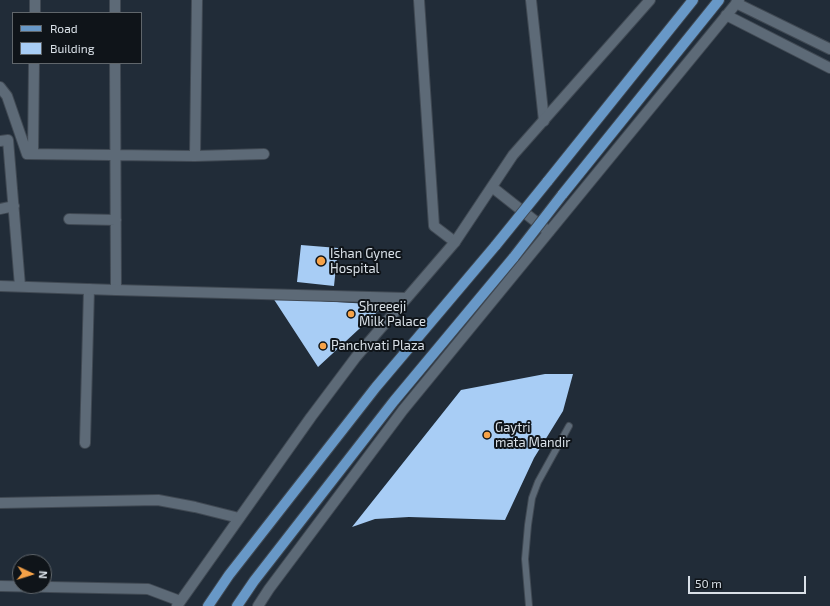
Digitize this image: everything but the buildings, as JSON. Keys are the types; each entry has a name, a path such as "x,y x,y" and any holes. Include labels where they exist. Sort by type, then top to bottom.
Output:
{"main road":[{"path":"208,606 229,575 376,386 496,245 693,0"},
{"path":"237,606 254,581 394,401 514,257 719,0"}],"street":[{"path":"35,0 35,12"},
{"path":"114,0 115,12"},
{"path":"195,156 197,0"},
{"path":"419,0 434,226 455,242"},
{"path":"531,0 544,121"},
{"path":"0,586 148,589 179,603 238,518 351,363 455,242 513,155 650,0"},
{"path":"258,606 269,589 403,410 737,1 830,49"},
{"path":"726,15 830,68"},
{"path":"33,154 34,64"},
{"path":"115,64 116,290"},
{"path":"0,87 7,96 28,154 195,156 264,154"},
{"path":"0,141 8,140 20,286"},
{"path":"492,187 549,232"},
{"path":"0,209 14,206"},
{"path":"69,219 116,220"},
{"path":"0,286 406,298"},
{"path":"85,443 89,289"},
{"path":"0,503 158,500 195,506 238,518"}],"lane":[{"path":"529,606 525,559 532,498 538,482 569,426"}],"place":[{"name":"Ishan Gynec Hospital","path":"321,261"},
{"name":"Shreeeji Milk Palace","path":"351,314"},
{"name":"Panchvati Plaza","path":"323,346"},
{"name":"Gaytri mata Mandir","path":"487,435"}]}
